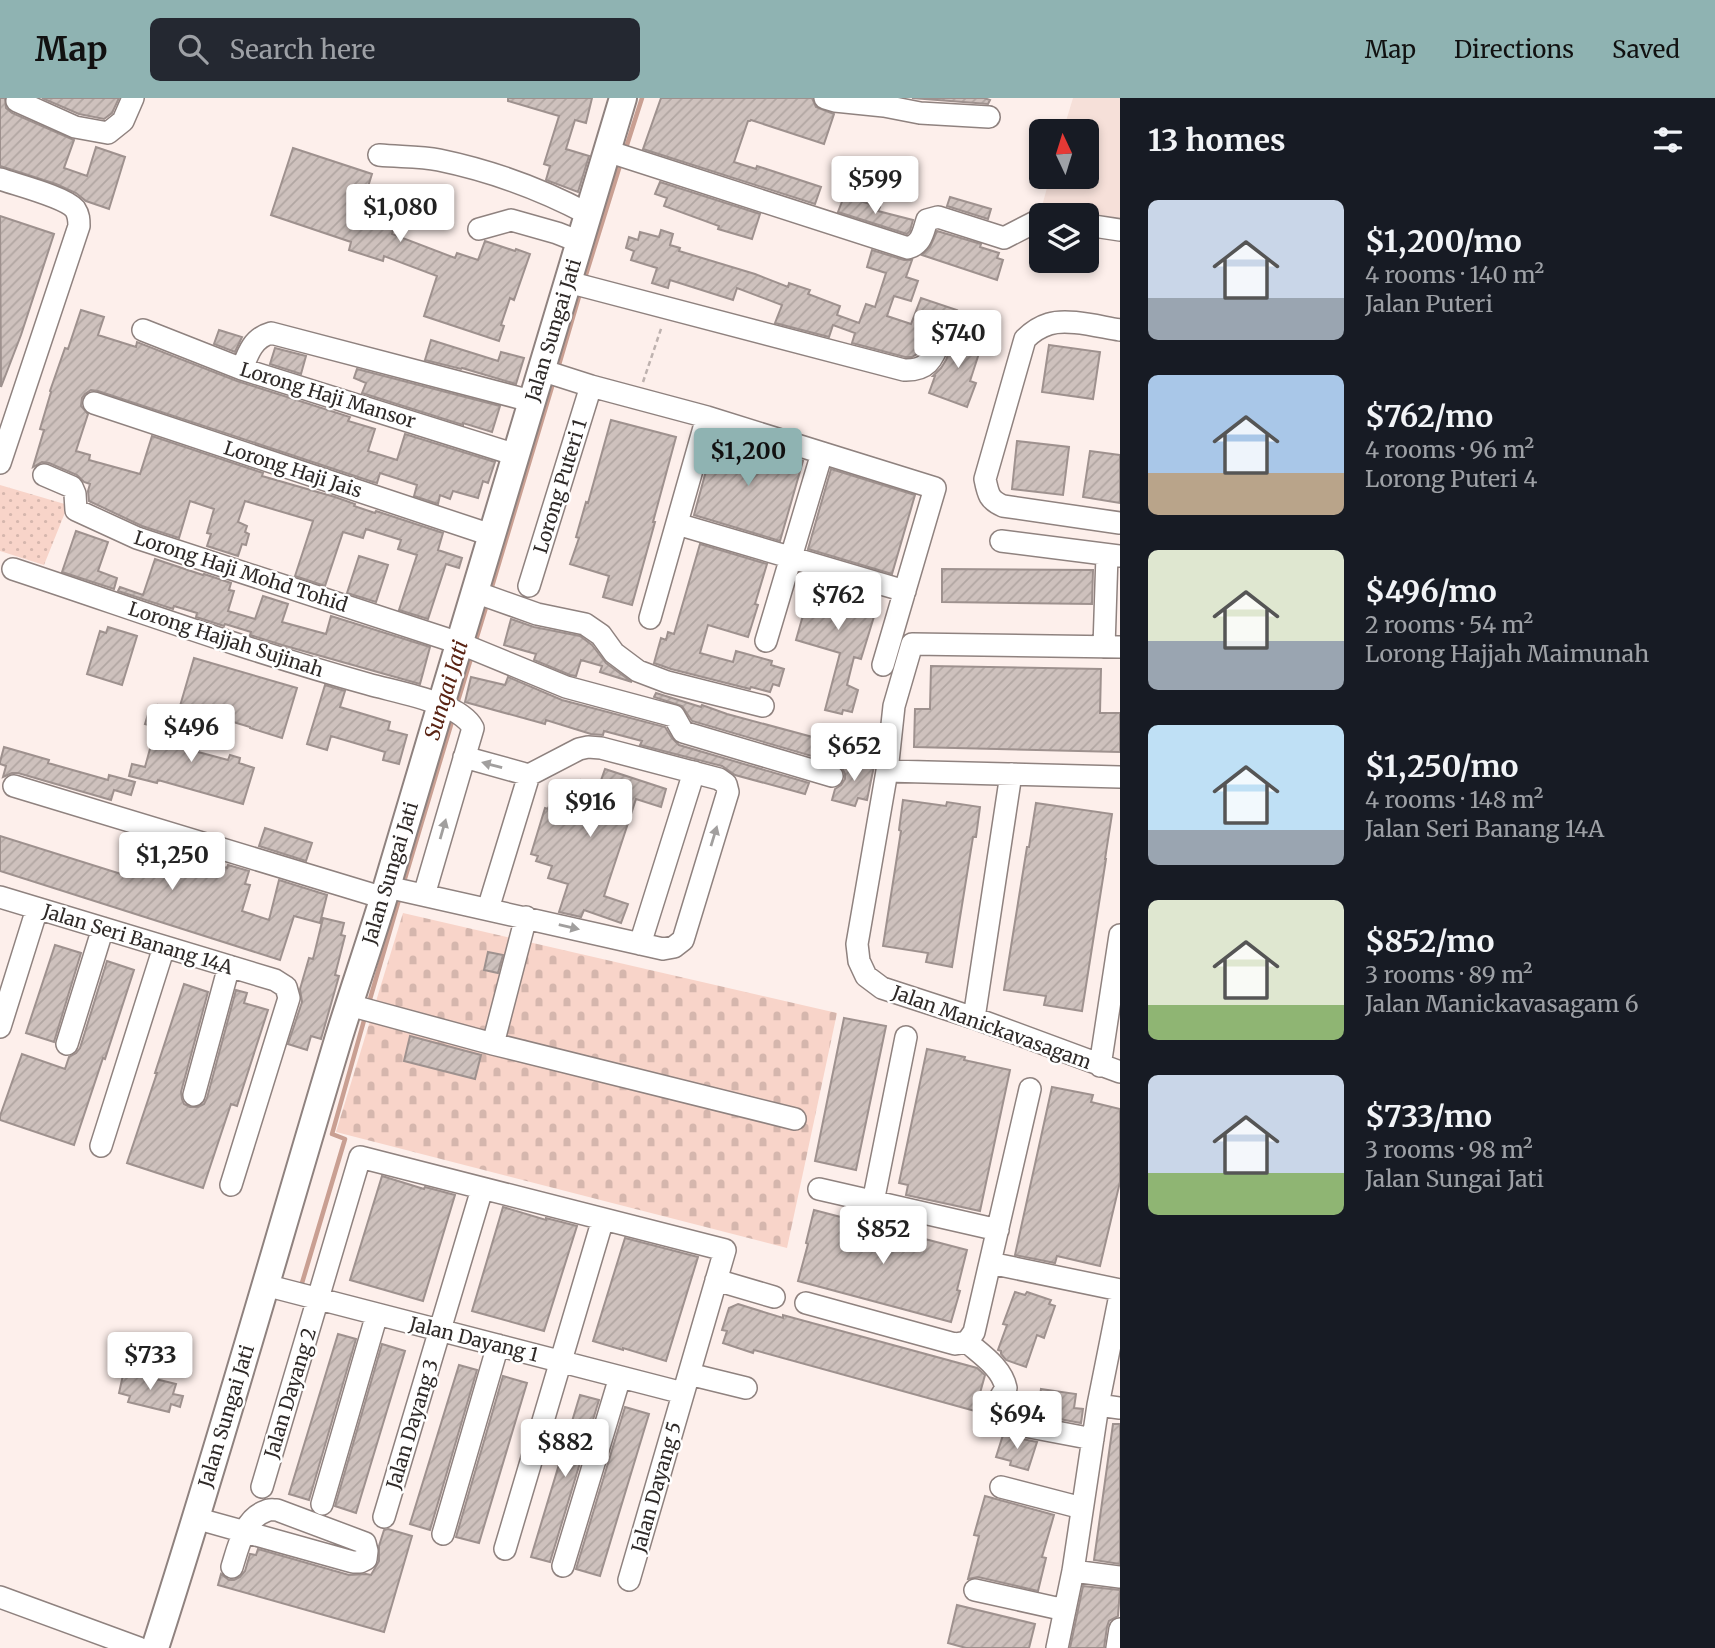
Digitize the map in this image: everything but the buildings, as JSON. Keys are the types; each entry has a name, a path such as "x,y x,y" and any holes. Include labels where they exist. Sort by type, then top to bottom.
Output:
{"main road":[{"name":"Jalan Sungai Jati","path":"155,1646 265,1285 399,892 485,596 491,535 531,401 551,373 579,285 580,242 588,214 618,154 622,98"}],"street":[{"path":"17,101 75,127 108,133 123,121 133,98"},
{"path":"825,98 920,113 989,117"},
{"path":"618,154 908,248 916,246 927,220 933,217 1004,238 1029,225"},
{"path":"379,155 437,159 508,178 558,198 588,214"},
{"path":"0,179 63,200 74,208 79,216 79,226 0,463"},
{"path":"479,229 511,220 580,242"},
{"path":"1099,227 1120,230"},
{"path":"579,285 904,370 917,371 929,364 944,330"},
{"path":"1120,330 1050,323 1036,329 1025,339 985,479 987,493 994,502 1003,506 1120,523"},
{"name":"Lorong Haji Mansor","path":"143,330 242,369 516,455"},
{"path":"242,369 254,342 262,335 271,334 531,401"},
{"path":"551,373 708,417 935,488 883,665"},
{"name":"Lorong Puteri 1","path":"529,586 591,386"},
{"name":"Lorong Haji Jais","path":"94,403 491,535"},
{"path":"650,618 708,417"},
{"path":"766,641 822,453"},
{"name":"Lorong Haji Mohd Tohid","path":"44,475 72,487 76,510 137,538 469,647"},
{"path":"677,524 905,591"},
{"path":"1001,541 1114,556 1112,647 912,644 894,706 887,771 1120,777"},
{"name":"Lorong Hajjah Sujinah","path":"13,569 250,648 452,710"},
{"path":"485,596 537,614 585,624 601,635 614,653 639,671 657,679 763,706"},
{"path":"469,647 566,687 674,716 682,732 832,776"},
{"path":"399,892 464,757 473,728 469,720 452,710"},
{"path":"14,786 399,892 526,917 663,949 674,947 683,940 727,792 726,784 719,779 601,748 579,749 529,775 464,757"},
{"name":"Jalan Manickavasagam","path":"887,771 856,944 859,961 866,976 882,988 974,1018 1110,1069"},
{"path":"640,944 694,772"},
{"path":"974,1018 1011,774"},
{"path":"488,909 529,775"},
{"name":"Jalan Seri Banang 14A","path":"0,897 275,980 286,987 289,998 231,1185"},
{"path":"0,1027 37,909"},
{"path":"493,1044 526,917"},
{"path":"67,1044 103,929"},
{"path":"1110,1069 1120,935"},
{"path":"101,1146 164,947"},
{"path":"194,1095 229,966"},
{"path":"360,1008 795,1119"},
{"path":"873,1202 906,1037"},
{"path":"971,1337 1030,1089"},
{"name":"Jalan Dayang 2","path":"262,1487 360,1157 482,1189"},
{"path":"482,1189 603,1219 505,1549"},
{"name":"Jalan Dayang 3","path":"384,1517 482,1189"},
{"path":"819,1189 998,1230"},
{"name":"Jalan Dayang 5","path":"603,1219 724,1251 628,1580"},
{"path":"990,1263 1120,1292 1098,1405 1073,1571 1057,1648"},
{"path":"716,1280 774,1297"},
{"name":"Jalan Dayang 1","path":"265,1285 620,1377 746,1388"},
{"path":"806,1303 955,1343 971,1337"},
{"path":"323,1504 377,1314"},
{"path":"971,1337 1004,1379 1006,1388 990,1408 993,1417 1009,1423 1093,1439"},
{"path":"443,1534 498,1345"},
{"path":"563,1566 620,1377"},
{"path":"1098,1405 1120,1408"},
{"path":"1001,1487 1082,1508"},
{"path":"195,1518 243,1531 353,1562 366,1559 367,1551 365,1543 277,1510 266,1511 243,1531 232,1567"},
{"path":"1073,1571 1120,1577"},
{"path":"975,1590 1065,1610"},
{"path":"0,1597 155,1646"},
{"path":"1117,1648 1120,1629"}],"path":[{"path":"635,398 645,379 667,308"}],"shaded area":[{"path":"1073,98 1120,98 1120,218 1099,215 1099,203 1043,203 1047,189 1099,189 1099,119 1067,119"}],"green space":[{"path":"0,485 68,505 44,565 0,551"},
{"path":"403,913 837,1013 787,1248 336,1132"}],"waterway":[{"name":"Sungai Jati","path":"625,151 642,98"},
{"name":"Sungai Jati","path":"584,281 621,162"},
{"name":"Sungai Jati","path":"558,368 580,293"},
{"name":"Sungai Jati","path":"490,593 554,380"},
{"name":"Sungai Jati","path":"475,643 487,604"},
{"name":"Sungai Jati","path":"456,707 472,655"},
{"name":"Sungai Jati","path":"403,885 453,718"},
{"name":"Sungai Jati","path":"368,1006 400,896"},
{"name":"Sungai Jati","path":"302,1283 345,1139 332,1134 365,1017"}]}
